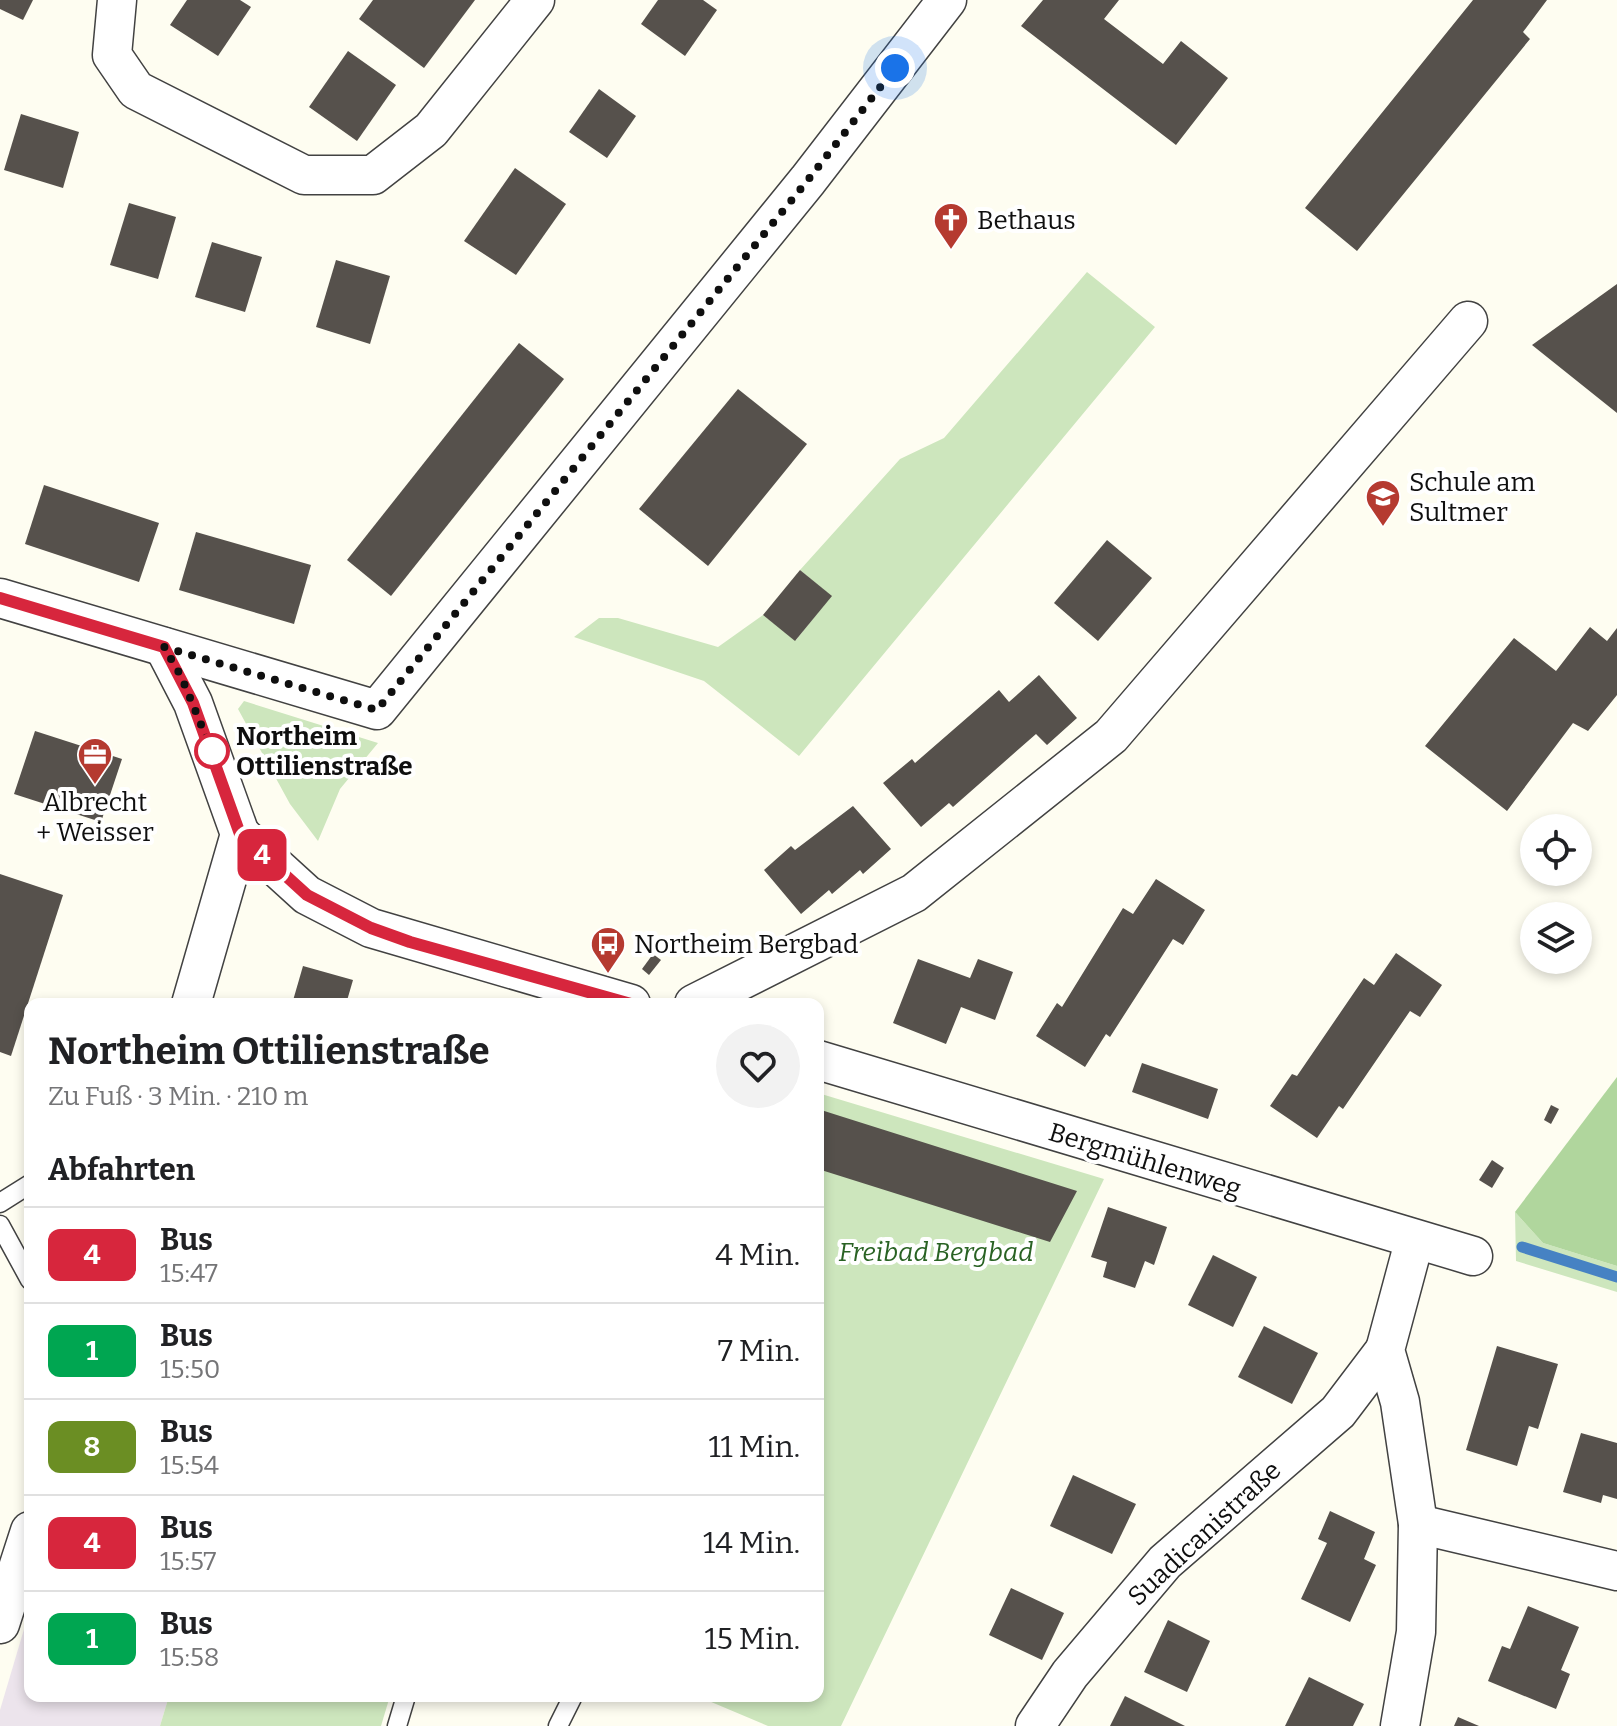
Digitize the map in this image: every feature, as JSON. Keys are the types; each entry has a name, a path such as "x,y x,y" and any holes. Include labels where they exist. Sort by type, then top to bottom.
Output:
{"street":[{"path":"117,0 112,55 136,90 304,175 373,175 431,130 535,0"},
{"path":"0,598 377,710 808,180 947,0"},
{"path":"706,998 914,893 1111,736 1468,321"},
{"path":"164,647 193,703 240,834 307,895 371,928 610,998"},
{"path":"193,998 240,834"},
{"name":"Bergmühlenweg","path":"824,1062 1414,1242 1473,1256"},
{"path":"1400,1726 1416,1632 1418,1524 1400,1402 1385,1350 1414,1242"},
{"name":"Suadicanistraße","path":"1035,1726 1070,1674 1165,1562 1338,1412 1385,1350"},
{"path":"1418,1524 1617,1571"},
{"path":"0,1624 24,1550"}],"lane":[{"path":"0,1203 24,1188"},
{"path":"0,1225 24,1269"},
{"path":"397,1726 404,1702"},
{"path":"558,1726 570,1702"}],"shaded area":[{"path":"24,1629 24,1702 167,1702 160,1726 0,1726 0,1710"}],"green space":[{"path":"1087,272 1155,327 799,756 704,681 574,637 599,618 618,618 718,647 763,615 796,640 831,596 800,570 900,459 944,438"},
{"path":"244,701 378,743 340,789 318,841 290,804 238,709"},
{"path":"1617,1077 1617,1266 1543,1243 1515,1212"},
{"name":"Freibad Bergbad","path":"824,1095 1104,1179 841,1726 768,1726 711,1702 824,1702"},
{"path":"1515,1212 1543,1243 1617,1266 1617,1292 1516,1261"},
{"path":"167,1702 388,1702 381,1726 160,1726"}],"building":[{"path":"0,0 33,0 23,20 0,9"},
{"path":"187,0 240,0 251,7 218,56 170,25"},
{"path":"373,0 475,0 424,68 359,19"},
{"path":"658,0 703,0 717,10 685,56 641,24"},
{"path":"1043,0 1119,0 1104,19 1163,64 1181,41 1228,78 1176,145 1021,26"},
{"path":"1473,0 1547,0 1523,32 1530,39 1357,251 1305,208"},
{"path":"348,51 396,85 357,141 309,107"},
{"path":"599,89 636,116 607,158 569,132"},
{"path":"21,114 79,132 63,188 4,170"},
{"path":"515,168 566,204 516,275 464,241"},
{"path":"129,203 176,217 158,279 110,265"},
{"path":"212,242 262,257 245,312 195,297"},
{"path":"336,260 390,276 370,344 316,327"},
{"path":"1617,284 1617,413 1532,345"},
{"path":"519,343 564,379 391,596 347,560"},
{"path":"738,389 807,444 708,566 639,509"},
{"path":"44,485 159,523 139,582 25,544"},
{"path":"196,532 311,565 294,624 179,590"},
{"path":"1107,540 1152,578 1098,641 1054,603"},
{"path":"800,570 832,596 795,641 763,615"},
{"path":"1590,627 1607,641 1617,628 1617,695 1588,731 1573,723 1507,811 1425,746 1514,638 1556,671"},
{"path":"1039,675 1077,718 1047,745 1036,734 953,807 949,803 921,827 883,783 912,759 915,763 999,690 1009,702"},
{"path":"35,731 122,759 101,822 14,794"},
{"path":"853,806 891,849 863,874 860,870 832,894 829,890 801,914 764,870 791,846 795,850"},
{"path":"0,874 63,895 30,998 24,998 24,1016 11,1056 0,1052"},
{"path":"1156,879 1205,910 1183,945 1173,939 1110,1037 1106,1034 1085,1067 1036,1036 1057,1003 1062,1007 1123,908 1133,914"},
{"path":"1396,953 1442,985 1420,1017 1410,1011 1343,1109 1339,1106 1317,1138 1270,1106 1292,1074 1297,1076 1364,978 1374,985"},
{"path":"653,954 661,960 649,975 642,969"},
{"path":"918,959 970,978 978,959 1013,972 995,1020 961,1007 946,1044 893,1023"},
{"path":"303,966 353,980 348,998 294,998"},
{"path":"1142,1063 1218,1089 1208,1119 1132,1092"},
{"path":"1551,1105 1559,1109 1551,1124 1544,1120"},
{"path":"824,1111 1077,1191 1050,1242 824,1171"},
{"path":"1492,1160 1504,1168 1492,1188 1479,1180"},
{"path":"1108,1207 1167,1227 1154,1265 1145,1261 1135,1288 1103,1277 1107,1262 1091,1257"},
{"path":"1213,1255 1257,1277 1233,1327 1188,1305"},
{"path":"1264,1326 1318,1353 1292,1404 1238,1377"},
{"path":"1497,1346 1558,1364 1538,1429 1529,1426 1517,1466 1466,1450"},
{"path":"1581,1433 1617,1443 1617,1499 1603,1495 1601,1503 1563,1492"},
{"path":"1073,1475 1136,1504 1112,1554 1050,1526"},
{"path":"1330,1511 1375,1532 1364,1559 1376,1565 1350,1622 1301,1599 1327,1543 1318,1539"},
{"path":"1011,1588 1064,1613 1042,1660 989,1635"},
{"path":"1528,1606 1579,1627 1561,1670 1570,1674 1556,1709 1488,1681 1502,1646 1510,1649"},
{"path":"1168,1620 1210,1641 1187,1692 1144,1672"},
{"path":"1309,1677 1364,1704 1353,1726 1285,1726"},
{"path":"1125,1696 1185,1726 1110,1726"},
{"path":"1458,1717 1479,1726 1454,1726"}],"waterway":[{"path":"1522,1247 1617,1277"}],"bus line":[{"name":"4","path":"0,598 164,647 193,703 240,834 307,895 371,928 410,942 610,998"}],"place":[{"name":"Bethaus","path":"951,251"},
{"name":"Schule am Sultmer","path":"1383,528"},
{"name":"Northeim Ottilienstraße","path":"212,751"},
{"name":"Albrecht + Weisser","path":"95,786"},
{"name":"Northeim Bergbad","path":"608,975"}],"route":[{"path":"212,751 181,676 164,647 377,710 808,180 895,68"}]}
